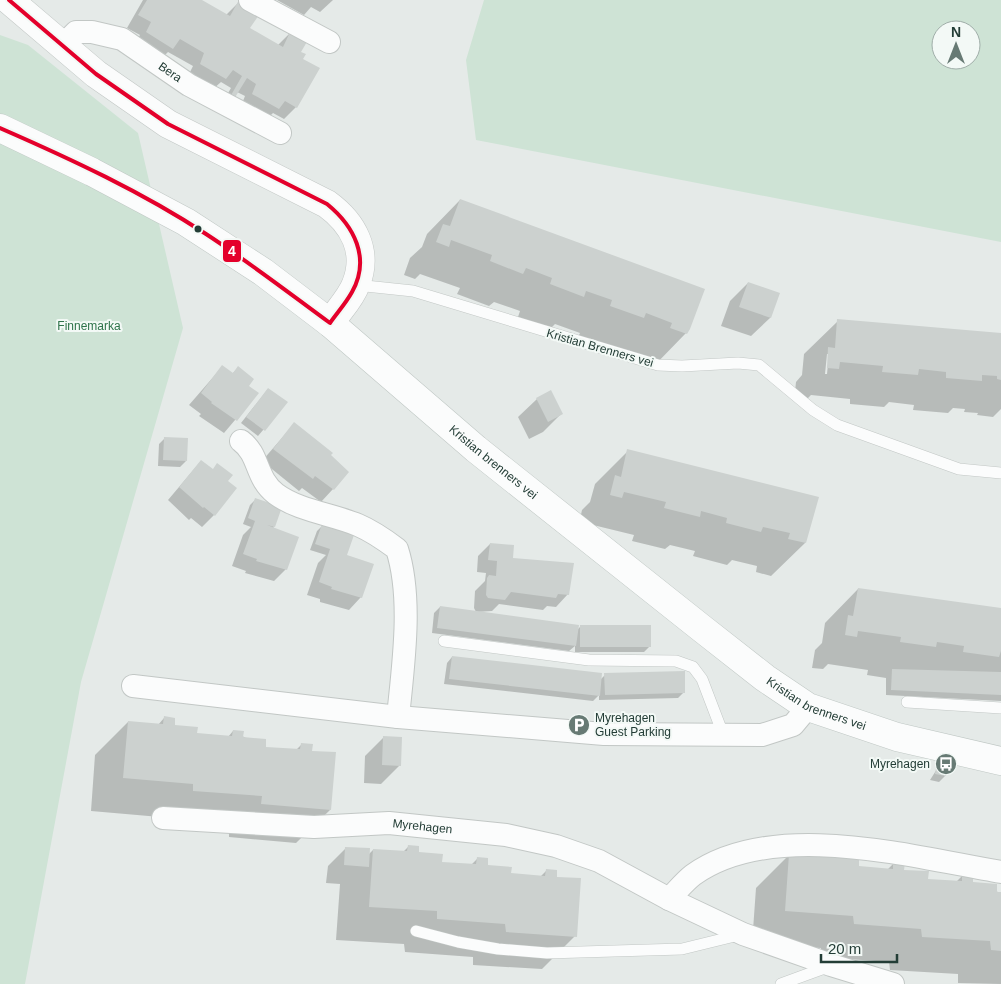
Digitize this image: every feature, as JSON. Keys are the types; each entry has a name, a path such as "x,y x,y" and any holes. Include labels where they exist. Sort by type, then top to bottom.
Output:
{"main road":[{"path":"8,0 96,74 168,124 327,204 344,216 352,227 358,243 360,268 356,285 330,323"},
{"name":"Kristian brenners vei","path":"0,128 92,172 186,222 263,272 330,323 476,449 707,632 808,707 897,736 1001,762"}],"street":[{"path":"250,0 329,42"},
{"name":"Bera","path":"62,46 76,32 92,32 122,39 189,84 280,133"},
{"path":"241,441 250,448 263,482 276,494 295,504 358,525 397,549 402,564 404,604 404,655 398,717"},
{"path":"133,686 398,717 604,734 762,735 793,726 808,707"},
{"name":"Myrehagen","path":"163,818 314,827 389,823 506,835 556,846 599,861 669,899 743,934 831,965 893,984"},
{"path":"669,899 693,875 732,856 782,845 823,844 1001,872"}],"lane":[{"name":"Kristian Brenners vei","path":"356,285 413,291 658,365 682,366 738,363 759,365 813,410 837,425 959,469 1001,474"},
{"path":"444,641 589,660 676,661 693,667 702,679 723,734"},
{"path":"907,702 1001,708"},
{"path":"416,931 458,942 498,949 547,953 682,949 743,934"},
{"path":"781,984 831,965"}],"green space":[{"path":"484,0 1001,0 1001,242 476,140 466,60"},
{"name":"Finnemarka","path":"0,35 28,45 138,133 183,328 81,682 25,984 0,984"}],"building":[{"path":"147,0 202,0 230,16 239,0 261,12 250,28 283,47 291,30 308,40 301,52 306,54 303,59 320,68 297,108 285,101 279,109 252,94 256,84 247,78 234,99 230,97 242,76 233,70 226,79 200,64 204,53 180,39 173,49 146,32 151,22 138,15"},
{"path":"460,199 705,289 690,329 687,334 670,328 672,323 646,313 644,318 610,306 612,300 586,291 584,297 550,284 552,278 526,268 523,274 490,261 492,255 451,240 449,247 436,242 443,224 450,226"},
{"path":"748,282 780,293 771,318 739,307"},
{"path":"837,319 1001,333 1001,380 997,379 997,376 982,375 982,381 946,378 946,372 919,369 918,375 882,372 883,366 840,362 839,369 827,368 828,347 835,348"},
{"path":"222,365 233,373 238,366 254,379 249,386 259,393 237,421 211,403 201,393"},
{"path":"268,388 288,402 265,431 246,417"},
{"path":"551,390 563,414 548,422 536,398"},
{"path":"294,422 333,453 331,455 349,472 334,490 315,476 313,479 273,449"},
{"path":"164,437 188,438 187,461 163,460"},
{"path":"627,449 819,497 806,543 788,539 790,533 763,527 761,532 726,523 727,518 701,511 700,517 664,508 666,502 624,492 622,498 610,495 615,475 621,477"},
{"path":"201,460 213,469 217,463 233,475 228,481 237,488 215,516 179,487"},
{"path":"255,498 282,507 275,527 267,525 299,537 287,570 256,561 257,559 243,554 255,521 248,518"},
{"path":"322,524 354,535 347,555 374,564 362,598 331,589 332,587 319,582 330,549 315,544"},
{"path":"490,543 514,545 513,558 574,563 569,595 558,594 556,598 511,592 505,600 488,598 486,595 487,578 489,575 496,576 497,561 488,560"},
{"path":"858,588 1001,608 1001,651 999,657 963,652 964,646 937,642 936,647 900,642 901,637 858,631 857,637 845,635 848,615 853,616"},
{"path":"440,606 579,625 576,646 437,628"},
{"path":"580,625 651,625 651,647 580,647"},
{"path":"452,656 602,673 600,696 449,679"},
{"path":"892,669 1001,672 1001,695 891,690"},
{"path":"685,671 685,693 605,695 604,673"},
{"path":"164,716 175,718 175,725 198,727 197,733 232,736 233,730 244,731 243,737 266,739 266,747 300,749 301,743 313,744 312,751 336,752 331,810 261,804 262,796 193,791 193,784 123,778 128,721 163,724"},
{"path":"383,736 402,737 401,766 382,765"},
{"path":"936,768 947,770 946,776 935,774"},
{"path":"408,845 419,846 419,852 443,854 442,862 476,864 477,857 488,858 488,865 512,867 511,873 545,876 546,869 557,870 557,877 581,878 577,937 506,932 505,924 437,919 437,911 369,907 373,849 407,851"},
{"path":"345,847 370,848 369,867 344,865"},
{"path":"789,854 859,859 859,866 893,869 893,862 905,863 904,870 929,871 928,879 962,881 962,875 973,876 973,882 997,884 997,892 1001,892 1001,951 991,950 990,941 922,937 921,929 854,924 853,916 785,911"}],"transit line":[{"name":"4","path":"0,128 106,177 157,204 238,255 330,323 352,292 360,267 360,255 357,244 345,222 327,204 168,124 96,74 9,0"}],"place":[{"name":"Myrehagen Guest Parking","path":"579,725"},
{"name":"Myrehagen","path":"946,764"}]}
